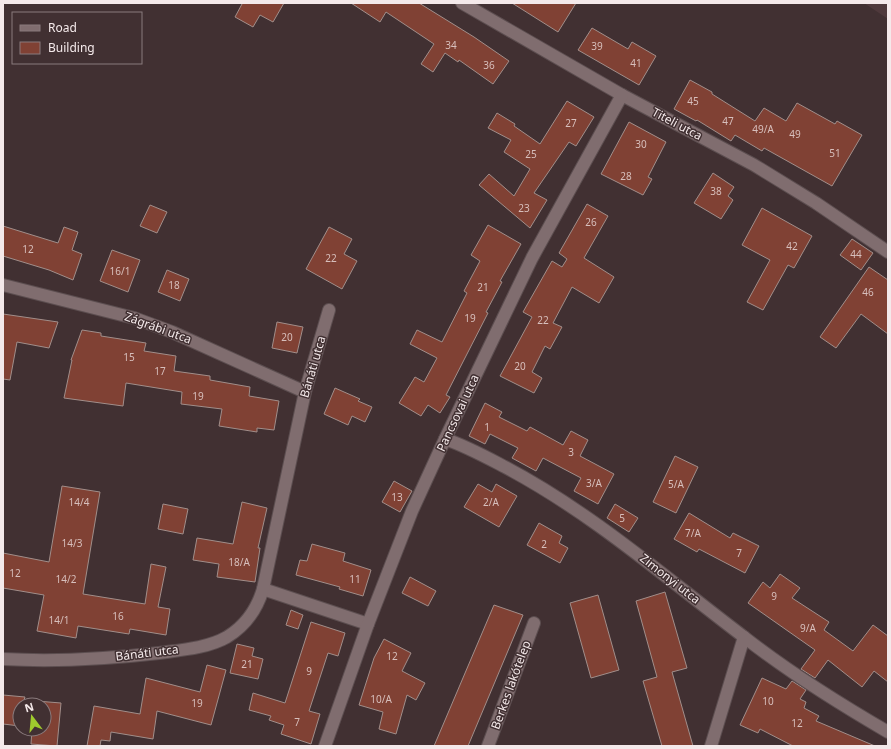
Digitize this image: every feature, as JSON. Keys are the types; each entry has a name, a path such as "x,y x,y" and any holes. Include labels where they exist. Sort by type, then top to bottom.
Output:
{"street":[{"name":"Titeli utca","path":"462,3 622,95 754,165 816,202 888,252"},
{"name":"Pancsovai utca","path":"325,746 368,624 412,511 532,258 622,95"},
{"name":"Zágrábi utca","path":"3,285 134,318 172,332 305,392"},
{"name":"Bánáti utca","path":"3,659 38,661 127,657 203,646 226,638 239,628 258,604 263,589 305,392 329,310"},
{"name":"Zimonyi utca","path":"445,439 463,445 545,489 650,563 744,637 830,698 888,732"},
{"path":"263,589 368,624"},
{"name":"Berkes lakótelep","path":"488,746 534,623"},
{"path":"711,746 744,637"}],"shaded area":[{"path":"864,3 888,3 888,19"}],"building":[{"path":"241,3 284,3 273,22 260,15 253,27 235,17 242,4"},
{"path":"351,3 419,3 474,37 509,61 493,84 459,60 458,62 445,53 433,72 421,64 434,44 386,12 380,22"},
{"path":"512,3 576,3 558,32"},
{"path":"592,28 628,49 632,42 656,56 639,85 578,50"},
{"path":"690,80 712,92 712,94 755,121 764,108 786,121 797,103 835,124 837,121 862,135 832,186 764,148 762,151 735,135 731,141 697,120 696,121 674,109"},
{"path":"567,101 594,117 576,146 569,142 534,193 547,200 530,228 479,185 489,174 514,196 530,169 504,152 511,140 488,128 497,113 515,124 514,126 540,144"},
{"path":"629,122 666,142 648,177 652,179 643,195 601,174"},
{"path":"713,173 734,187 728,196 733,200 721,219 694,203"},
{"path":"587,204 608,216 584,258 614,277 599,303 572,287 553,323 562,327 550,349 545,346 532,372 542,378 534,393 500,376 532,317 523,312 552,261 562,267 567,259 559,253"},
{"path":"150,205 167,212 157,233 140,226"},
{"path":"762,208 812,236 794,268 788,265 763,310 747,302 770,260 742,245"},
{"path":"488,225 521,244 500,281 502,282 486,312 488,313 446,395 450,397 440,413 428,405 421,416 399,403 415,377 424,382 437,358 410,344 417,330 442,342 467,293 464,291 480,261 471,255"},
{"path":"3,226 58,243 64,227 78,232 72,250 82,254 73,280 49,270 3,256"},
{"path":"329,227 352,239 344,254 357,261 342,289 306,269"},
{"path":"852,239 873,253 861,270 840,255"},
{"path":"112,250 140,260 128,292 100,281"},
{"path":"869,267 888,280 888,334 861,314 836,348 820,337"},
{"path":"167,270 189,279 180,301 158,292"},
{"path":"3,314 58,322 49,348 17,342 10,380 3,379"},
{"path":"277,322 303,327 297,353 272,348"},
{"path":"82,330 101,333 101,336 146,343 144,351 176,356 174,371 210,376 210,380 250,387 249,396 279,401 274,430 257,428 257,432 219,426 222,409 181,404 182,392 126,383 123,406 64,398 71,360"},
{"path":"335,388 360,399 358,401 372,407 365,422 352,416 348,425 324,414"},
{"path":"485,403 502,412 499,417 527,431 530,427 563,445 571,431 588,440 580,456 614,474 598,504 574,491 581,478 543,458 536,471 512,458 518,448 490,434 485,444 469,436"},
{"path":"675,456 698,467 676,513 653,502"},
{"path":"394,481 412,491 400,512 382,502"},
{"path":"478,484 492,492 496,484 517,496 499,527 464,507"},
{"path":"62,486 100,492 83,594 145,604 151,564 166,567 158,607 170,609 166,635 130,629 129,634 78,626 76,638 37,631 44,595 3,588 3,553 49,562"},
{"path":"242,502 267,508 258,548 260,548 255,582 217,577 219,564 193,560 197,538 233,544"},
{"path":"163,504 188,509 183,534 158,529"},
{"path":"615,504 638,518 629,532 607,518"},
{"path":"689,513 730,538 733,533 759,546 745,573 699,549 697,552 674,539"},
{"path":"539,523 562,536 559,543 568,548 560,563 527,545"},
{"path":"312,544 345,553 343,561 371,570 363,596 339,589 340,587 296,575 300,560 307,561"},
{"path":"780,574 800,588 792,598 829,622 824,630 853,651 873,625 888,636 888,682 874,671 862,687 828,660 815,678 801,669 815,650 748,603 763,582 770,588"},
{"path":"410,577 436,591 428,606 402,593"},
{"path":"665,592 687,668 672,672 693,746 662,746 643,681 657,677 636,601"},
{"path":"598,595 619,670 591,678 570,603"},
{"path":"494,605 523,615 468,746 434,746"},
{"path":"291,610 303,615 298,629 286,625"},
{"path":"311,622 345,633 338,656 328,653 309,711 320,714 311,744 281,734 284,725 269,720 271,716 249,710 253,693 285,703"},
{"path":"384,639 411,653 402,671 425,683 416,700 407,695 396,734 379,729 383,712 359,705 374,658"},
{"path":"237,644 254,648 252,656 263,659 258,679 230,673"},
{"path":"207,665 226,670 211,725 157,711 153,739 111,732 110,741 101,740 100,746 87,746 94,706 140,714 146,678 200,692"},
{"path":"762,678 786,689 792,681 806,690 800,699 806,702 804,708 819,716 816,721 875,746 793,746 760,729 758,733 740,725"},
{"path":"3,695 25,697 12,697 12,725 3,724"},
{"path":"52,702 61,703 57,746 31,744 31,737 52,737"}]}
